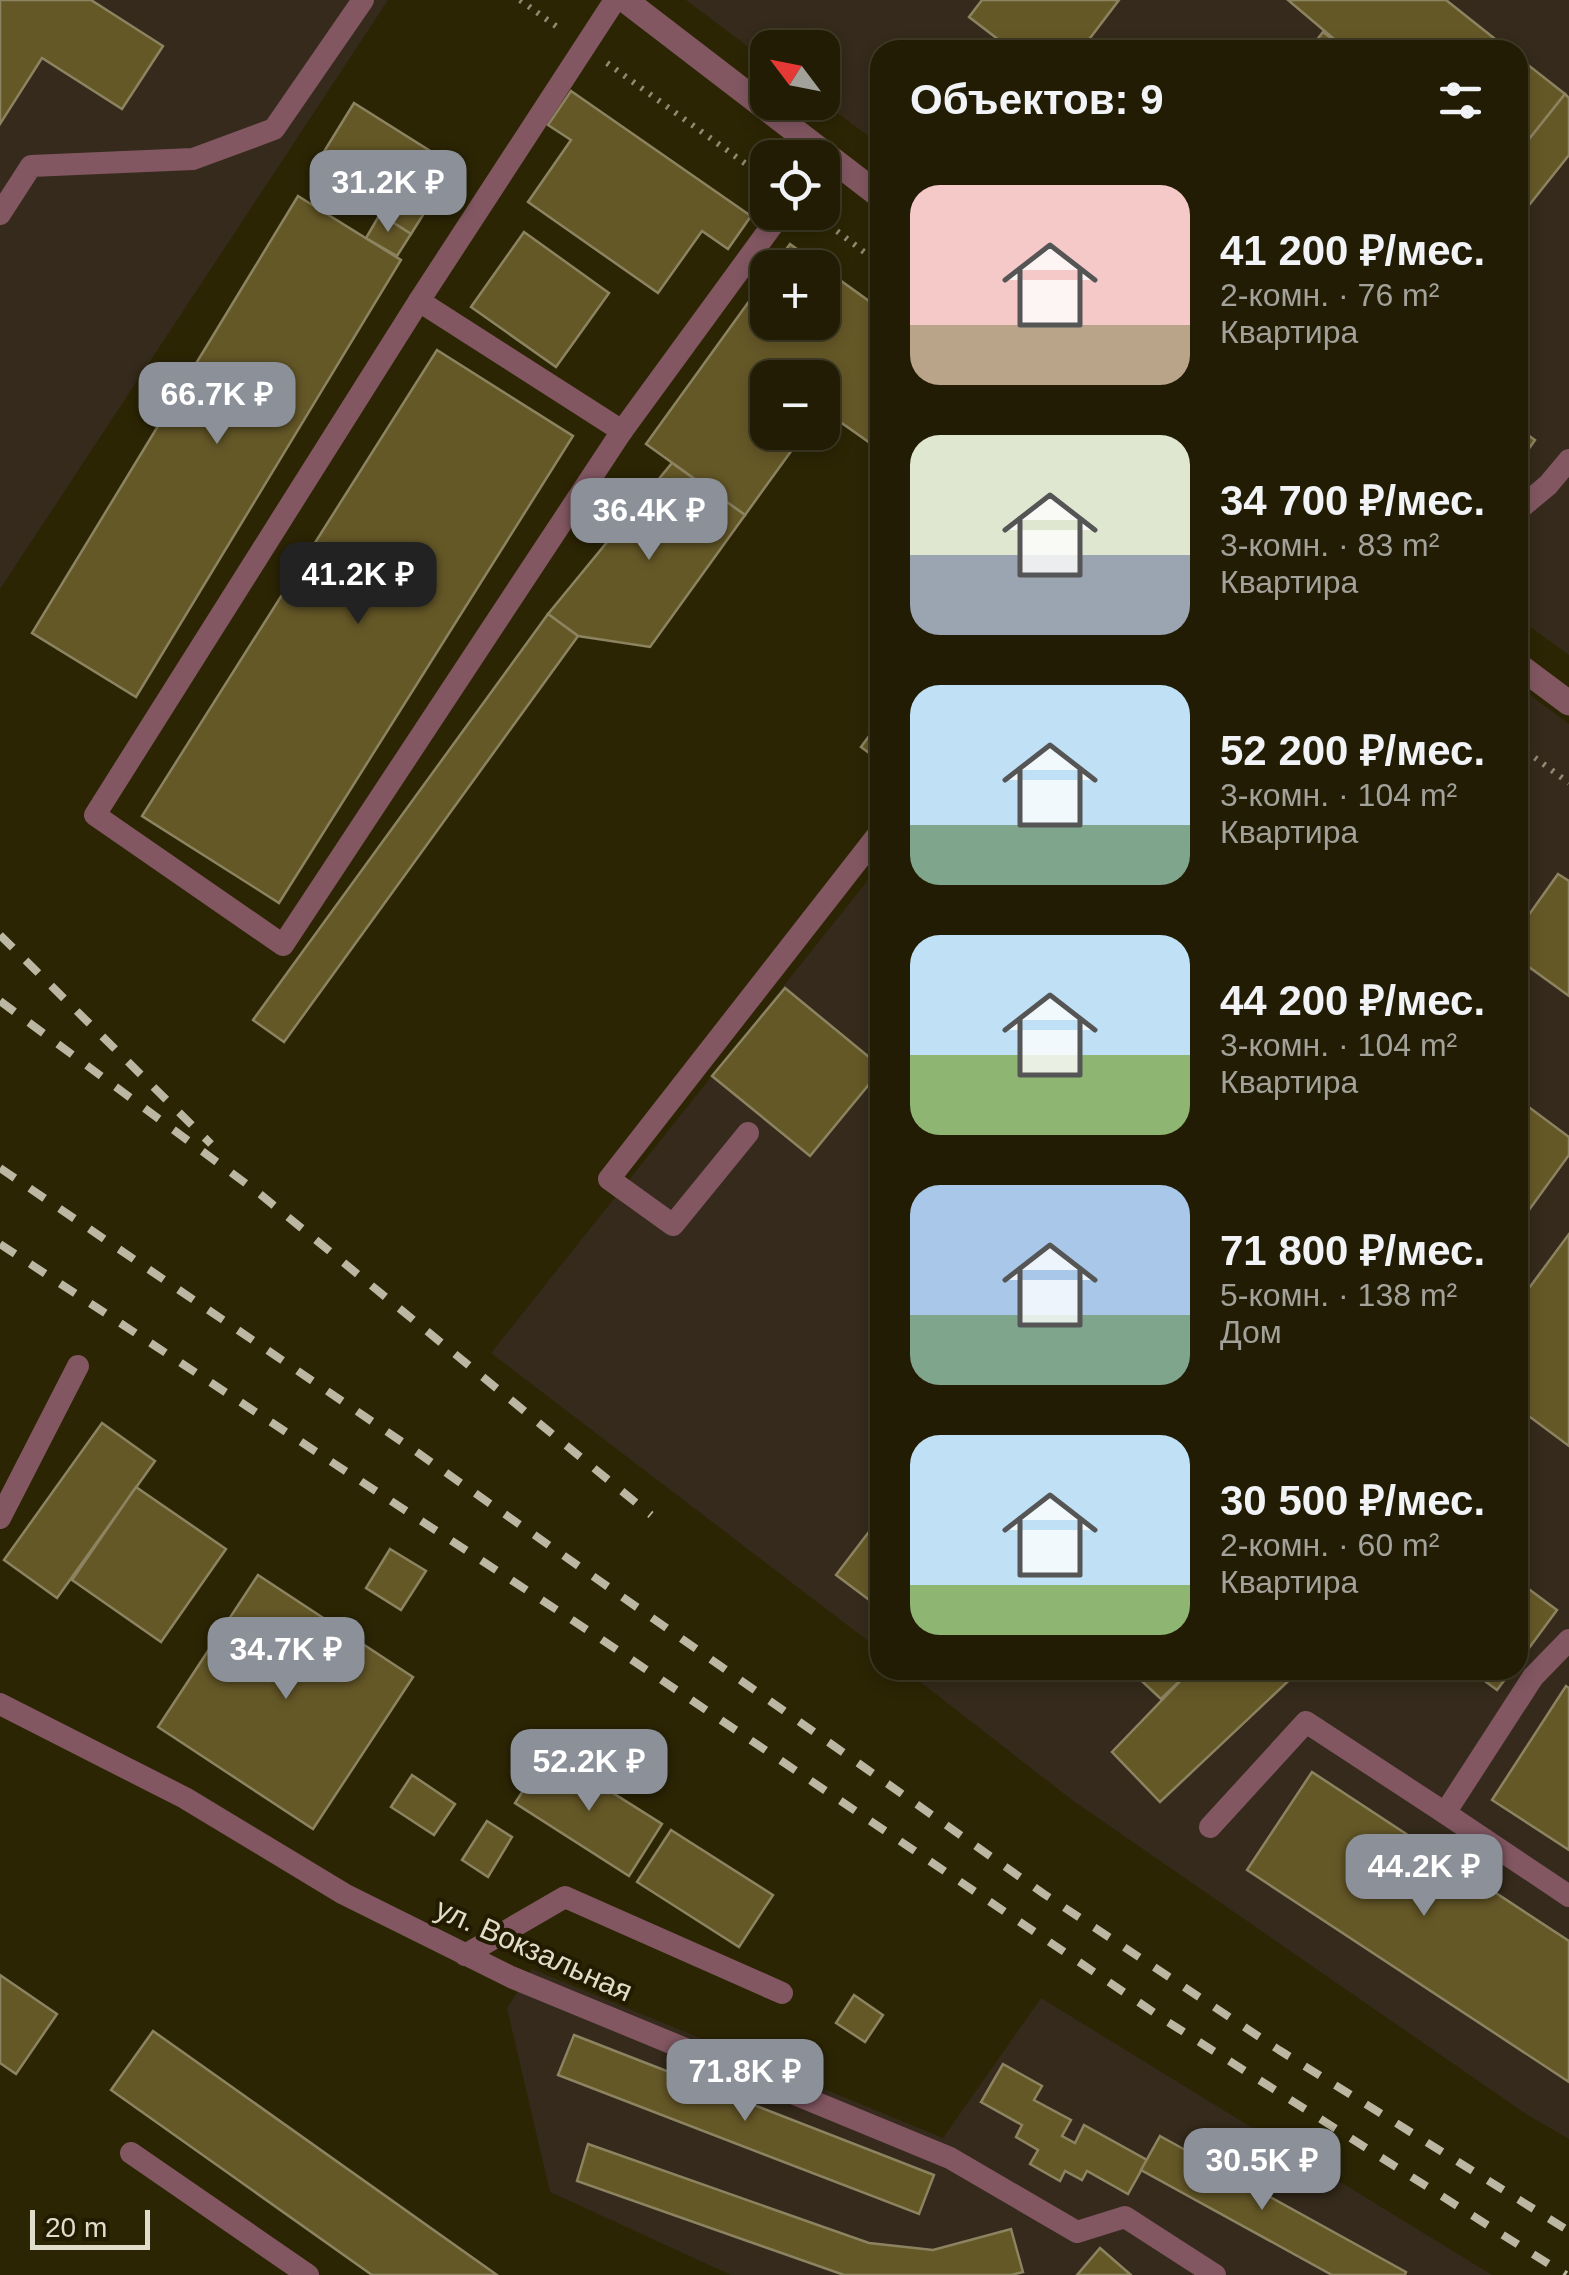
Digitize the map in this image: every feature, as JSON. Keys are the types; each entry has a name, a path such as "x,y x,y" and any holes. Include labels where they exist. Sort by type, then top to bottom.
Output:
{"street":[{"path":"625,0 803,140"},
{"path":"840,168 870,189"},
{"path":"1528,672 1569,703"}],"lane":[{"path":"0,214 31,166 194,159 274,129 363,0"},
{"path":"615,0 418,301 95,815 283,946 622,431 769,230"},
{"path":"418,301 622,431"},
{"path":"1528,502 1569,460"},
{"path":"748,1133 673,1225 609,1179 870,845"},
{"path":"0,1518 78,1366"},
{"path":"1445,1813 1533,1677 1569,1640"},
{"name":"ул. Вокзальная","path":"0,1704 185,1798 344,1894 512,1978 950,2158 1077,2232 1125,2217 1215,2275"},
{"path":"1210,1827 1306,1722 1569,1896"},
{"path":"466,1955 565,1897 782,1993"},
{"path":"130,2154 308,2275"}],"path":[{"path":"520,0 750,167"},
{"path":"836,230 870,256"},
{"path":"1528,753 1569,783"}],"shaded area":[{"path":"0,0 388,0 0,589"},
{"path":"686,0 1569,0 1569,655 1528,625 1528,40 870,40 870,137 840,115 840,30 750,30 750,48"},
{"path":"1528,693 1569,724 1569,2139 1529,2116 1072,1800 918,1680 1528,1680"},
{"path":"870,878 870,1642 491,1353"},
{"path":"532,1969 943,2138 1041,1998 1492,2275 731,2275 550,2192 507,2008"}],"building":[{"path":"0,0 91,0 163,46 122,109 42,58 0,124"},
{"path":"982,0 1119,0 1089,40 999,40 969,17"},
{"path":"1288,0 1446,0 1496,40 1335,40"},
{"path":"1323,32 1334,40 1317,40"},
{"path":"1528,65 1565,94 1528,140"},
{"path":"571,91 750,217 728,249 702,231 658,293 528,202 571,140 548,125"},
{"path":"1565,94 1569,98 1569,155 1528,206 1528,140"},
{"path":"354,103 454,166 411,234 312,171"},
{"path":"298,196 401,260 136,697 32,633"},
{"path":"380,214 411,234 397,256 366,238"},
{"path":"524,232 609,293 556,367 471,307"},
{"path":"840,280 870,302 870,443 840,422 840,360 750,360 750,450 792,450 745,515 646,444 750,300 750,340 840,340"},
{"path":"437,350 573,436 279,903 142,816"},
{"path":"672,463 745,515 650,647 578,636 548,614"},
{"path":"548,614 578,636 284,1042 253,1020"},
{"path":"870,735 870,754 861,747"},
{"path":"1558,874 1569,881 1569,996 1528,966 1528,916"},
{"path":"785,988 870,1058 870,1083 810,1156 712,1076"},
{"path":"1528,1106 1569,1137 1569,1155 1528,1211"},
{"path":"1569,1234 1569,1446 1528,1415 1528,1289"},
{"path":"102,1423 155,1461 57,1598 4,1560"},
{"path":"136,1487 226,1549 161,1642 72,1580"},
{"path":"868,1533 870,1534 870,1600 836,1575"},
{"path":"390,1549 426,1571 401,1610 366,1588"},
{"path":"258,1575 413,1677 313,1829 158,1727"},
{"path":"1528,1588 1557,1610 1528,1649"},
{"path":"1141,1680 1181,1680 1161,1699"},
{"path":"1181,1680 1289,1680 1160,1802 1112,1752"},
{"path":"1484,1680 1504,1680 1497,1690"},
{"path":"1566,1686 1569,1688 1569,1850 1492,1800"},
{"path":"548,1752 662,1824 629,1876 515,1803"},
{"path":"1312,1772 1569,1941 1569,2082 1247,1870"},
{"path":"412,1775 455,1804 434,1835 391,1807"},
{"path":"487,1821 512,1837 488,1877 462,1860"},
{"path":"671,1830 773,1895 739,1947 637,1882"},
{"path":"0,1975 57,2014 16,2074 0,2063"},
{"path":"854,1995 883,2015 865,2042 836,2023"},
{"path":"153,2031 497,2275 372,2275 111,2090"},
{"path":"574,2035 934,2175 919,2214 558,2075"},
{"path":"1003,2064 1042,2086 1034,2100 1071,2120 1062,2136 1075,2143 1084,2125 1147,2160 1128,2194 1087,2171 1082,2180 1065,2171 1060,2181 1030,2164 1038,2150 1016,2137 1022,2125 981,2102"},
{"path":"1160,2136 1406,2272 1405,2275 1332,2275 1141,2170"},
{"path":"588,2144 869,2243 933,2250 1011,2229 1023,2272 844,2275 577,2181"},
{"path":"1100,2248 1131,2275 1077,2275"}],"railway":[{"path":"0,935 211,1144"},
{"path":"0,1001 260,1194 651,1515"},
{"path":"0,1168 411,1448 1044,1894 1279,2050 1569,2231"},
{"path":"0,1244 598,1637 1168,2022 1566,2275"}]}
